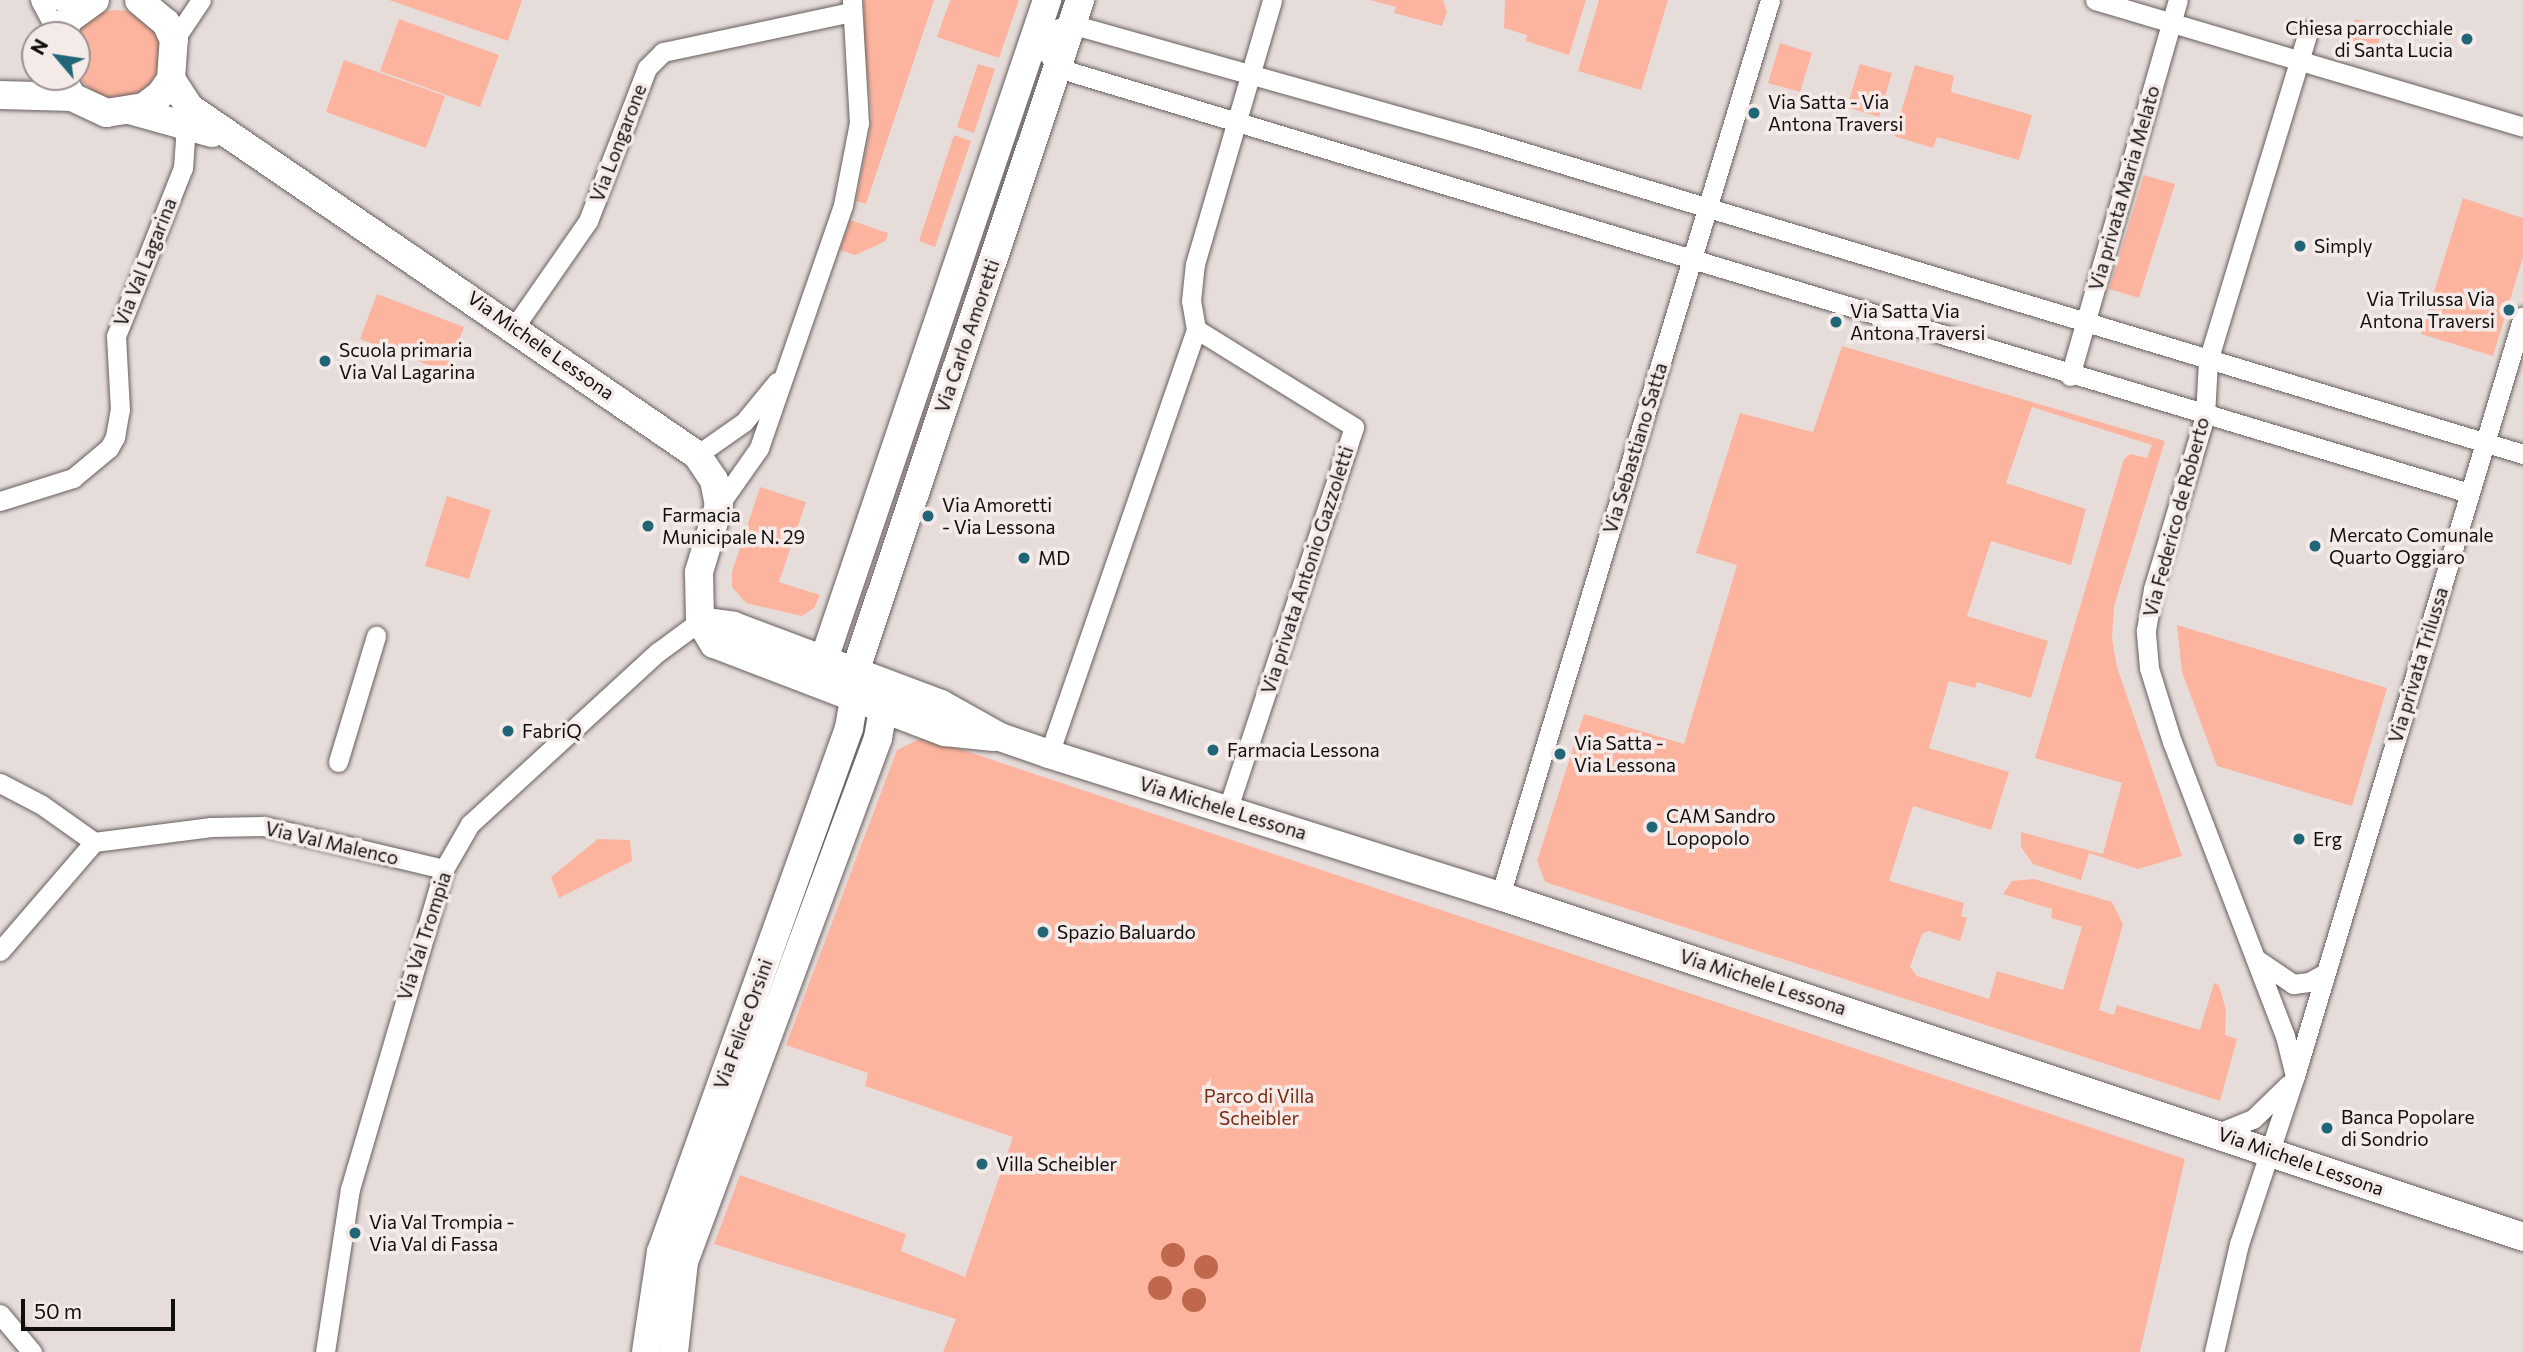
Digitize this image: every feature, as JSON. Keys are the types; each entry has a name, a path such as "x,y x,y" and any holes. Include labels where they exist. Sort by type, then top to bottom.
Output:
{"street":[{"path":"40,0 52,21"},
{"path":"133,111 160,95 171,79 174,40 166,23 139,0"},
{"path":"174,40 201,0"},
{"name":"Via Carlo Amoretti","path":"824,659 1047,0"},
{"path":"1049,754 1196,329 1191,301 1195,264 1272,0"},
{"name":"Via Sebastiano Satta","path":"1500,895 1770,0"},
{"path":"2095,0 2523,127"},
{"name":"Via privata Maria Melato","path":"2070,376 2178,0"},
{"path":"68,21 79,2"},
{"name":"Via Longarone","path":"515,326 588,221 647,68 663,52 851,6 859,123 843,205 792,361 758,448 719,505"},
{"path":"2469,494 1692,262 1058,68 1036,36 1075,12 1250,76 1477,138 2523,454"},
{"name":"Via Carlo Amoretti","path":"862,684 1075,12"},
{"name":"Via Federico de Roberto","path":"2295,1076 2285,1036 2172,742 2149,668 2146,630 2153,589 2205,416 2208,361 2308,31"},
{"name":"Via Michele Lessona","path":"171,79 187,105 515,326 697,455 714,480 719,505"},
{"path":"2,95 21,86"},
{"path":"2,95 34,91"},
{"name":"Via Michele Lessona","path":"73,91 106,113 133,111 238,140"},
{"name":"Via Val Lagarina","path":"0,501 74,478 109,448 115,437 120,410 113,354 116,336 183,168 185,136 178,122"},
{"name":"Via privata Trilussa","path":"2325,974 2523,316"},
{"name":"Via privata Antonio Gazzoletti","path":"1196,329 1354,427 1228,809"},
{"name":"Via Longarone","path":"697,455 744,422 792,361"},
{"path":"719,505 699,572 700,621 714,644 828,690 862,684"},
{"name":"Via Michele Lessona","path":"700,621 734,626 824,659 862,684 883,710 945,732 1000,737"},
{"name":"Via Val Trompia","path":"325,1352 353,1178 444,869 470,824 658,652 700,621"},
{"path":"338,762 376,636"},
{"path":"824,659 828,690"},
{"name":"Via Michele Lessona","path":"862,684 953,709 1000,737 1049,754 1500,895 2272,1150 2523,1237"},
{"name":"Via Felice Orsini","path":"646,1352 661,1252 849,728 862,684"},
{"name":"Via Felice Orsini","path":"674,1352 684,1262 878,738 883,710"},
{"path":"0,783 42,805 94,842 0,951"},
{"name":"Via Val Malenco","path":"94,842 211,827 263,826 444,869"},
{"path":"2253,957 2293,984 2325,974"},
{"path":"2214,1352 2239,1244 2272,1150 2325,974"},
{"path":"2218,1133 2253,1119 2275,1102 2295,1076"},
{"path":"0,1314 32,1352"}],"green space":[{"path":"389,0 522,0 508,41"},
{"path":"864,0 934,0 866,204 856,201 872,118 864,43"},
{"path":"950,0 1019,0 999,58 937,37"},
{"path":"1370,0 1443,0 1447,12 1442,26 1394,13 1396,7"},
{"path":"1505,0 1586,0 1569,55 1526,41 1527,35 1504,28"},
{"path":"1599,0 1668,0 1641,90 1578,71"},
{"path":"117,10 134,14 148,23 160,45 157,71 148,85 141,90 117,98 108,97 91,89 91,21 89,21 93,18"},
{"path":"399,19 499,55 480,107 380,71"},
{"path":"2355,19 2383,27 2376,51 2348,43"},
{"path":"1780,43 1812,53 1800,92 1768,83"},
{"path":"344,60 445,96 426,148 326,112"},
{"path":"978,64 995,69 974,133 957,127"},
{"path":"1860,64 1892,73 1879,117 1847,107"},
{"path":"1915,65 1954,76 1951,92 2032,115 2019,160 1937,137 1933,148 1894,136"},
{"path":"954,135 971,141 935,247 919,241"},
{"path":"2144,175 2175,184 2139,298 2109,289"},
{"path":"2463,198 2523,218 2523,257 2493,356 2421,334"},
{"path":"850,220 888,233 886,241 855,255 840,250"},
{"path":"377,294 464,327 447,372 360,339"},
{"path":"1842,346 2165,441 2114,606 2112,639 2117,667 2182,856 2138,869 2089,853 2081,880 2033,864 2021,847 2021,832 2103,854 2122,783 2035,758 2124,459 2130,454 2147,458 2152,445 2032,407 2006,483 2086,509 2071,565 1991,541 1967,616 2048,641 2031,698 1977,682 1975,688 1949,681 1929,748 2009,772 1991,830 1913,806 1889,881 1964,903 1961,916 1967,918 1960,941 1929,931 1922,934 1910,967 1917,976 1989,999 1997,971 2063,990 2082,927 2051,918 2052,909 2003,894 2012,881 2034,879 2112,902 2123,924 2099,1010 2114,1015 2117,1005 2200,1030 2214,983 2219,985 2226,1010 2225,1035 2237,1039 2220,1101 1545,882 1537,861 1584,714 1684,744 1737,565 1696,553 1740,413 1813,432"},
{"path":"760,487 806,502 779,582 820,595 814,608 802,616 746,603 732,587 732,572"},
{"path":"447,496 491,510 469,579 425,566"},
{"path":"2177,625 2387,688 2352,806 2217,766 2182,672"},
{"name":"Parco di Villa Scheibler","path":"924,737 2185,1159 2140,1352 943,1352 956,1319 714,1244 740,1175 906,1234 901,1251 965,1277 1013,1137 865,1086 868,1073 786,1045 897,750"},
{"path":"598,839 630,840 632,861 559,898 551,877"}],"shaded area":[{"path":"1173,1243 1181,1247 1185,1255 1181,1263 1173,1267 1165,1263 1161,1255 1165,1247"},
{"path":"1206,1255 1214,1259 1218,1267 1214,1275 1206,1279 1198,1275 1194,1267 1198,1259"},
{"path":"1160,1276 1168,1280 1172,1288 1168,1296 1160,1300 1152,1296 1148,1288 1152,1280"},
{"path":"1194,1288 1202,1292 1206,1300 1202,1308 1194,1312 1186,1308 1182,1300 1186,1292"}],"place":[{"name":"Chiesa parrocchiale di Santa Lucia","path":"2467,39"},
{"name":"Via Satta - Via Antona Traversi","path":"1754,113"},
{"name":"Simply","path":"2300,246"},
{"name":"Via Trilussa Via Antona Traversi","path":"2509,310"},
{"name":"Via Satta Via Antona Traversi","path":"1836,322"},
{"name":"Scuola primaria Via Val Lagarina","path":"325,361"},
{"name":"Via Amoretti - Via Lessona","path":"928,516"},
{"name":"Farmacia Municipale N. 29","path":"648,526"},
{"name":"Mercato Comunale Quarto Oggiaro","path":"2315,546"},
{"name":"MD","path":"1024,558"},
{"name":"FabriQ","path":"508,731"},
{"name":"Farmacia Lessona","path":"1213,750"},
{"name":"Via Satta - Via Lessona","path":"1560,754"},
{"name":"CAM Sandro Lopopolo","path":"1652,827"},
{"name":"Erg","path":"2299,839"},
{"name":"Spazio Baluardo","path":"1043,932"},
{"name":"Banca Popolare di Sondrio","path":"2327,1128"},
{"name":"Villa Scheibler","path":"982,1164"},
{"name":"Via Val Trompia - Via Val di Fassa","path":"355,1233"}]}
